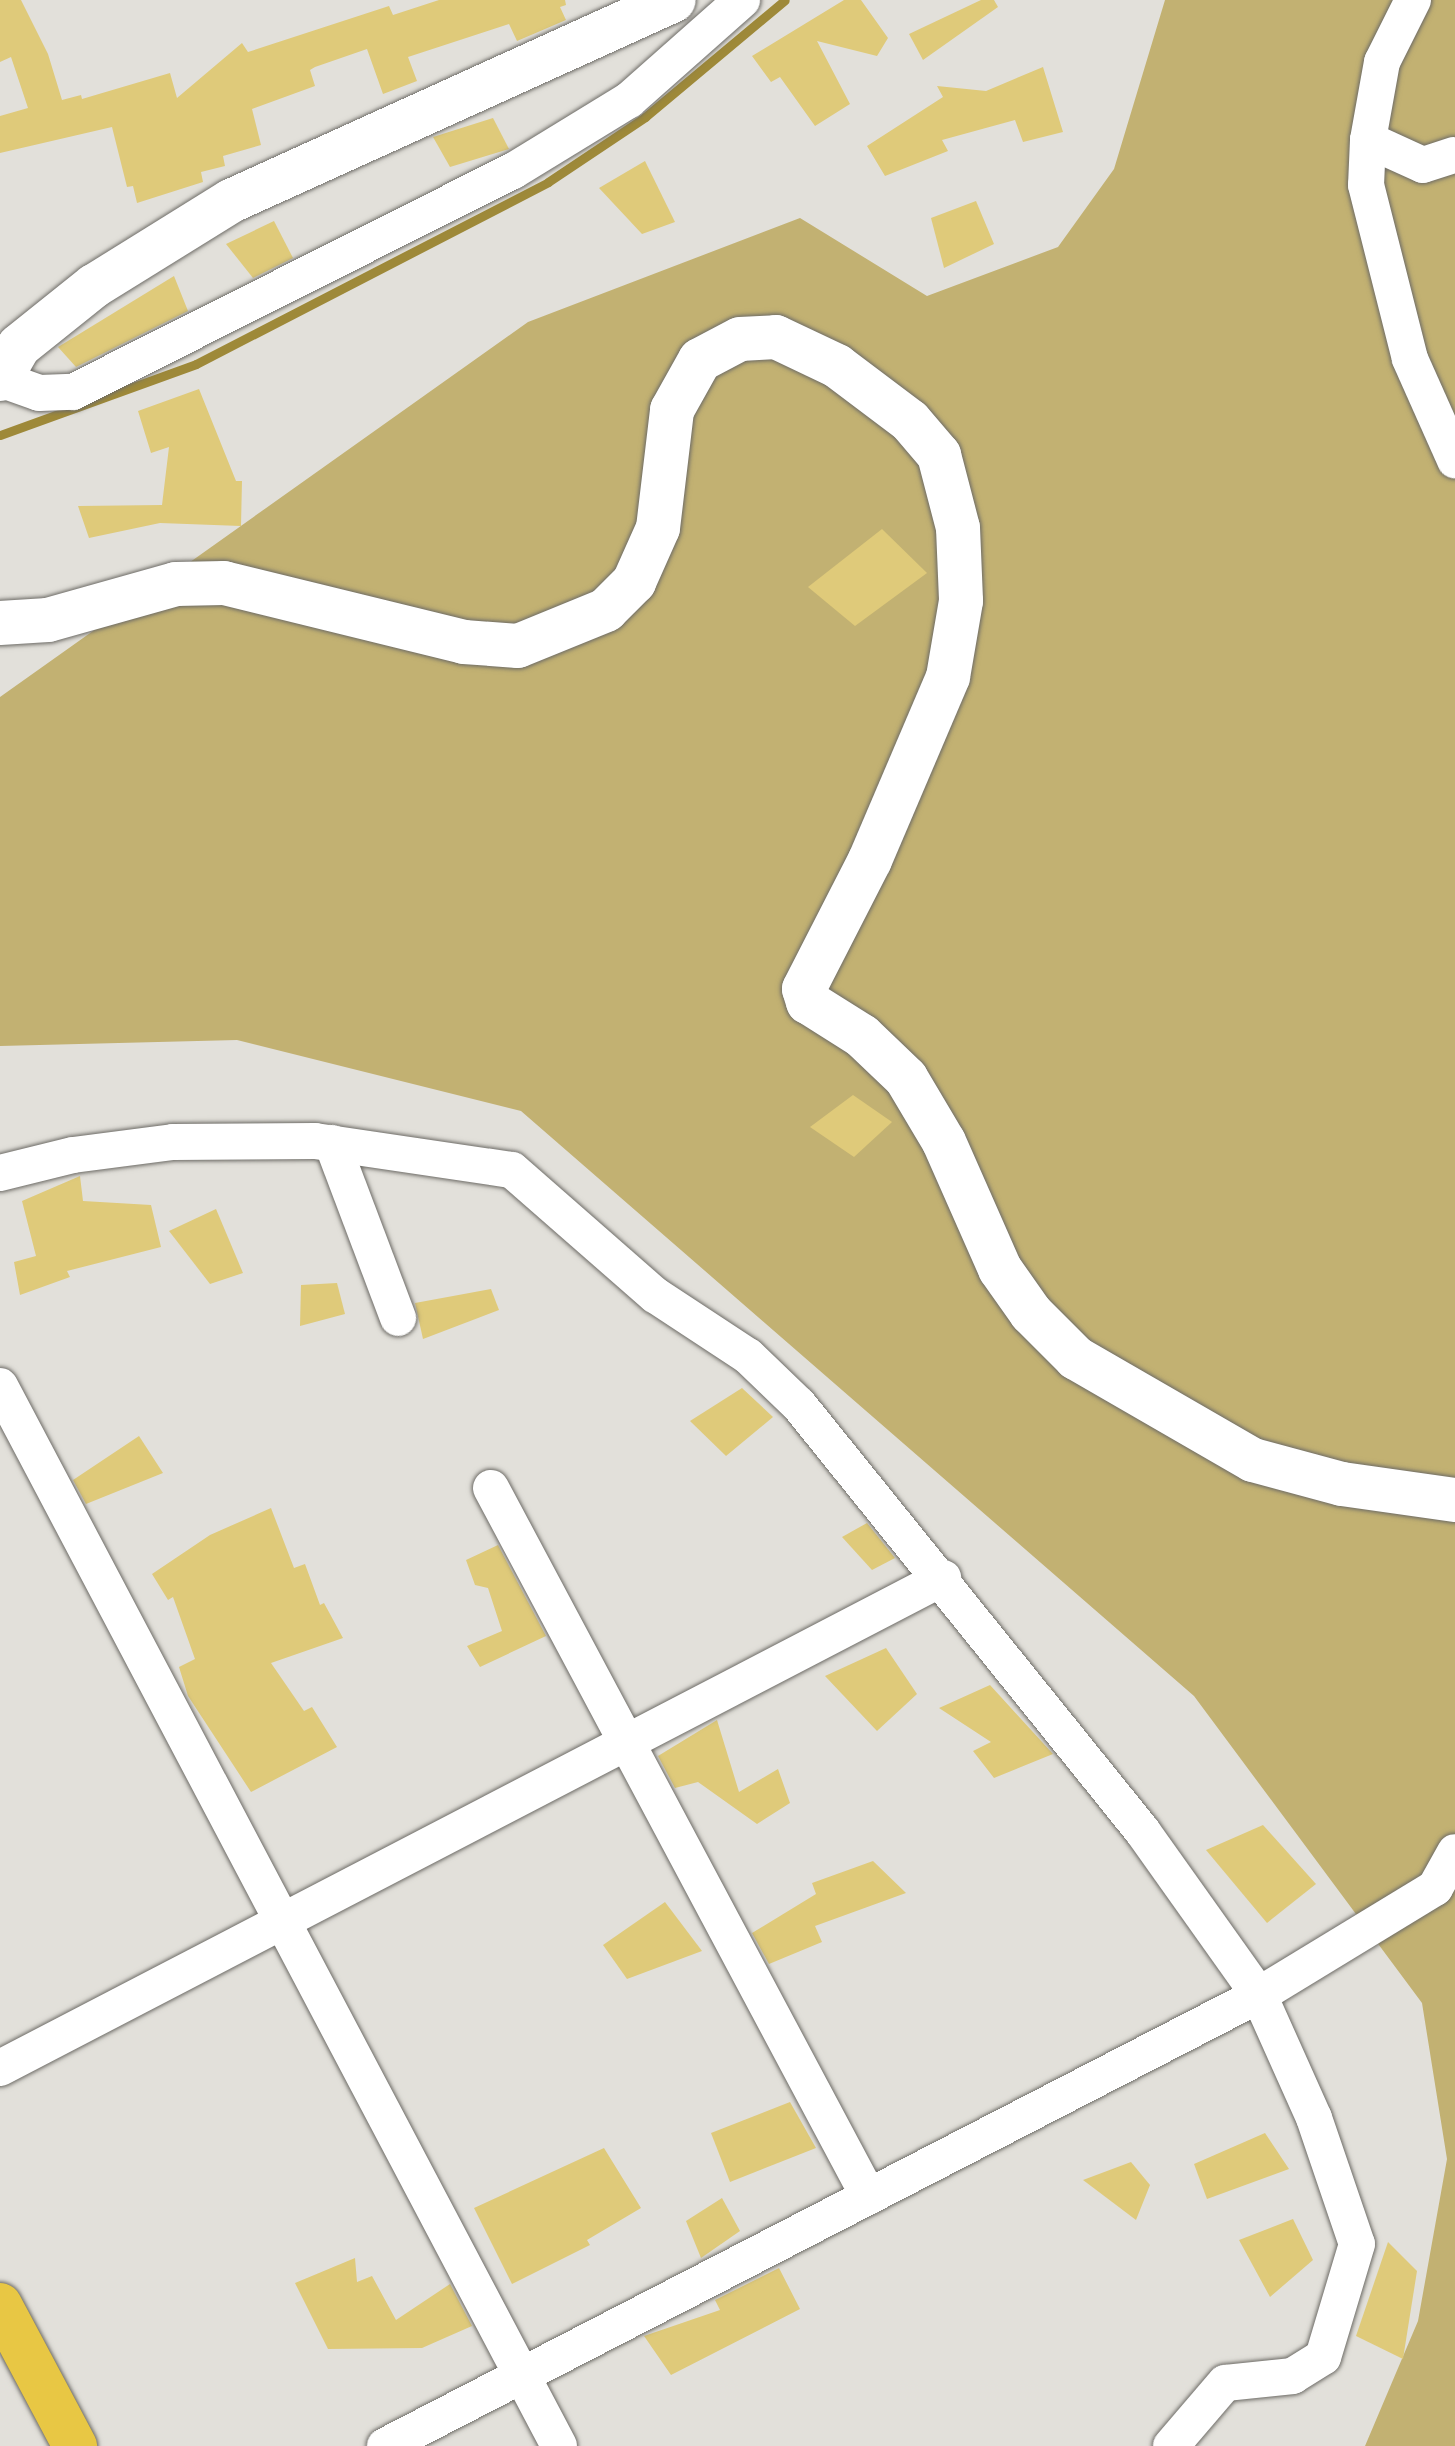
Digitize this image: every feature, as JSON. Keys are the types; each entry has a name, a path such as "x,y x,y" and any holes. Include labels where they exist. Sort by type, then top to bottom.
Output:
{"highway":[{"path":"0,2305 75,2446"}],"street":[{"path":"660,3 231,201 125,262 4,362 39,393 73,392 513,171 629,100 742,0"},
{"path":"1413,0 1382,62 1368,140 1366,185 1410,359 1455,460"},
{"path":"1368,140 1423,165 1454,156"},
{"path":"0,623 48,620 176,584 224,583 464,642 518,646 606,610 634,582 658,528 672,410 700,360 740,339 776,337 837,366 910,421 939,455 958,528 961,601 948,677 870,860 804,989 808,1002 862,1036 906,1078 944,1142 1000,1269 1031,1313 1076,1358 1253,1460 1342,1484 1455,1500"},
{"path":"0,1173 73,1155 173,1142 332,1143 512,1170 655,1295 748,1356 799,1405 943,1578 1143,1832 1259,1995 1314,2118 1357,2244 1323,2357 1293,2376 1225,2383 1171,2446"},
{"path":"332,1143 398,1318"},
{"path":"0,1386 286,1923 559,2446"},
{"path":"491,1488 546,1582 626,1746 753,1971 869,2197"},
{"path":"0,2068 286,1923 943,1578"},
{"path":"385,2446 1259,1995 1435,1888 1455,1852"}],"shaded area":[{"path":"1165,0 1455,0 1455,2446 1365,2446 1418,2321 1447,2159 1422,2003 1194,1696 521,1111 237,1040 0,1046 0,697 528,322 800,218 927,296 1058,247 1114,169"}],"building":[{"path":"0,0 21,0 48,54 62,100 81,95 82,99 170,73 177,98 242,43 248,52 389,6 393,15 439,0 565,0 566,5 560,7 566,20 517,41 509,24 408,57 417,81 383,94 367,49 315,67 310,70 315,86 252,109 261,145 223,156 225,166 201,172 203,182 137,203 133,186 127,187 112,127 0,153 0,116 28,108 11,57 0,62"},
{"path":"844,0 861,0 888,38 877,56 817,41 850,104 815,126 780,77 771,82 752,56"},
{"path":"981,0 994,0 998,7 923,60 909,34"},
{"path":"1043,67 1063,132 1023,142 1015,120 942,140 948,151 885,176 867,146 943,97 937,86 986,91"},
{"path":"493,118 509,149 450,167 433,137"},
{"path":"645,161 675,222 642,234 599,188"},
{"path":"976,201 994,244 944,268 931,218"},
{"path":"274,221 293,258 253,278 226,244"},
{"path":"174,276 188,311 76,367 58,347"},
{"path":"199,389 236,481 242,481 241,526 160,523 89,538 78,506 162,505 169,447 151,453 138,411"},
{"path":"882,529 927,573 855,626 808,587"},
{"path":"853,1095 892,1122 854,1157 810,1127"},
{"path":"80,1176 83,1201 151,1205 161,1247 67,1271 70,1277 20,1295 14,1262 36,1256 22,1201"},
{"path":"216,1209 243,1273 210,1284 169,1231"},
{"path":"337,1283 345,1314 300,1326 301,1285"},
{"path":"491,1289 499,1310 423,1339 415,1303"},
{"path":"742,1388 773,1417 726,1456 690,1421"},
{"path":"139,1436 163,1473 86,1504 73,1480"},
{"path":"271,1508 294,1568 305,1564 320,1605 324,1603 343,1638 271,1663 304,1711 312,1707 337,1747 251,1792 188,1696 179,1667 195,1659 173,1597 168,1600 152,1574 210,1535"},
{"path":"867,1523 895,1558 872,1570 842,1537"},
{"path":"498,1545 546,1636 480,1667 467,1646 502,1631 488,1588 475,1585 466,1560"},
{"path":"886,1648 917,1694 877,1731 825,1676"},
{"path":"990,1685 1053,1754 994,1778 973,1751 991,1742 939,1708"},
{"path":"717,1720 739,1792 778,1769 790,1803 757,1824 698,1782 675,1788 658,1756"},
{"path":"1263,1825 1316,1884 1267,1923 1206,1850"},
{"path":"873,1861 906,1893 815,1926 822,1942 769,1964 752,1933 816,1894 812,1883"},
{"path":"665,1902 702,1951 627,1979 603,1945"},
{"path":"790,2102 816,2148 730,2182 711,2133"},
{"path":"1265,2133 1289,2169 1207,2199 1194,2164"},
{"path":"604,2148 641,2208 587,2240 590,2245 512,2284 474,2208"},
{"path":"1131,2162 1150,2185 1136,2220 1083,2180"},
{"path":"722,2198 740,2231 701,2258 686,2221"},
{"path":"1293,2219 1313,2260 1270,2297 1239,2240"},
{"path":"1388,2242 1417,2271 1403,2359 1356,2336"},
{"path":"355,2258 357,2282 372,2276 396,2320 450,2284 472,2326 422,2348 328,2349 295,2283"},
{"path":"779,2268 800,2309 671,2375 644,2336 720,2310 715,2300"}],"waterway":[{"path":"0,435 196,364 548,182 645,117 785,0"}]}
